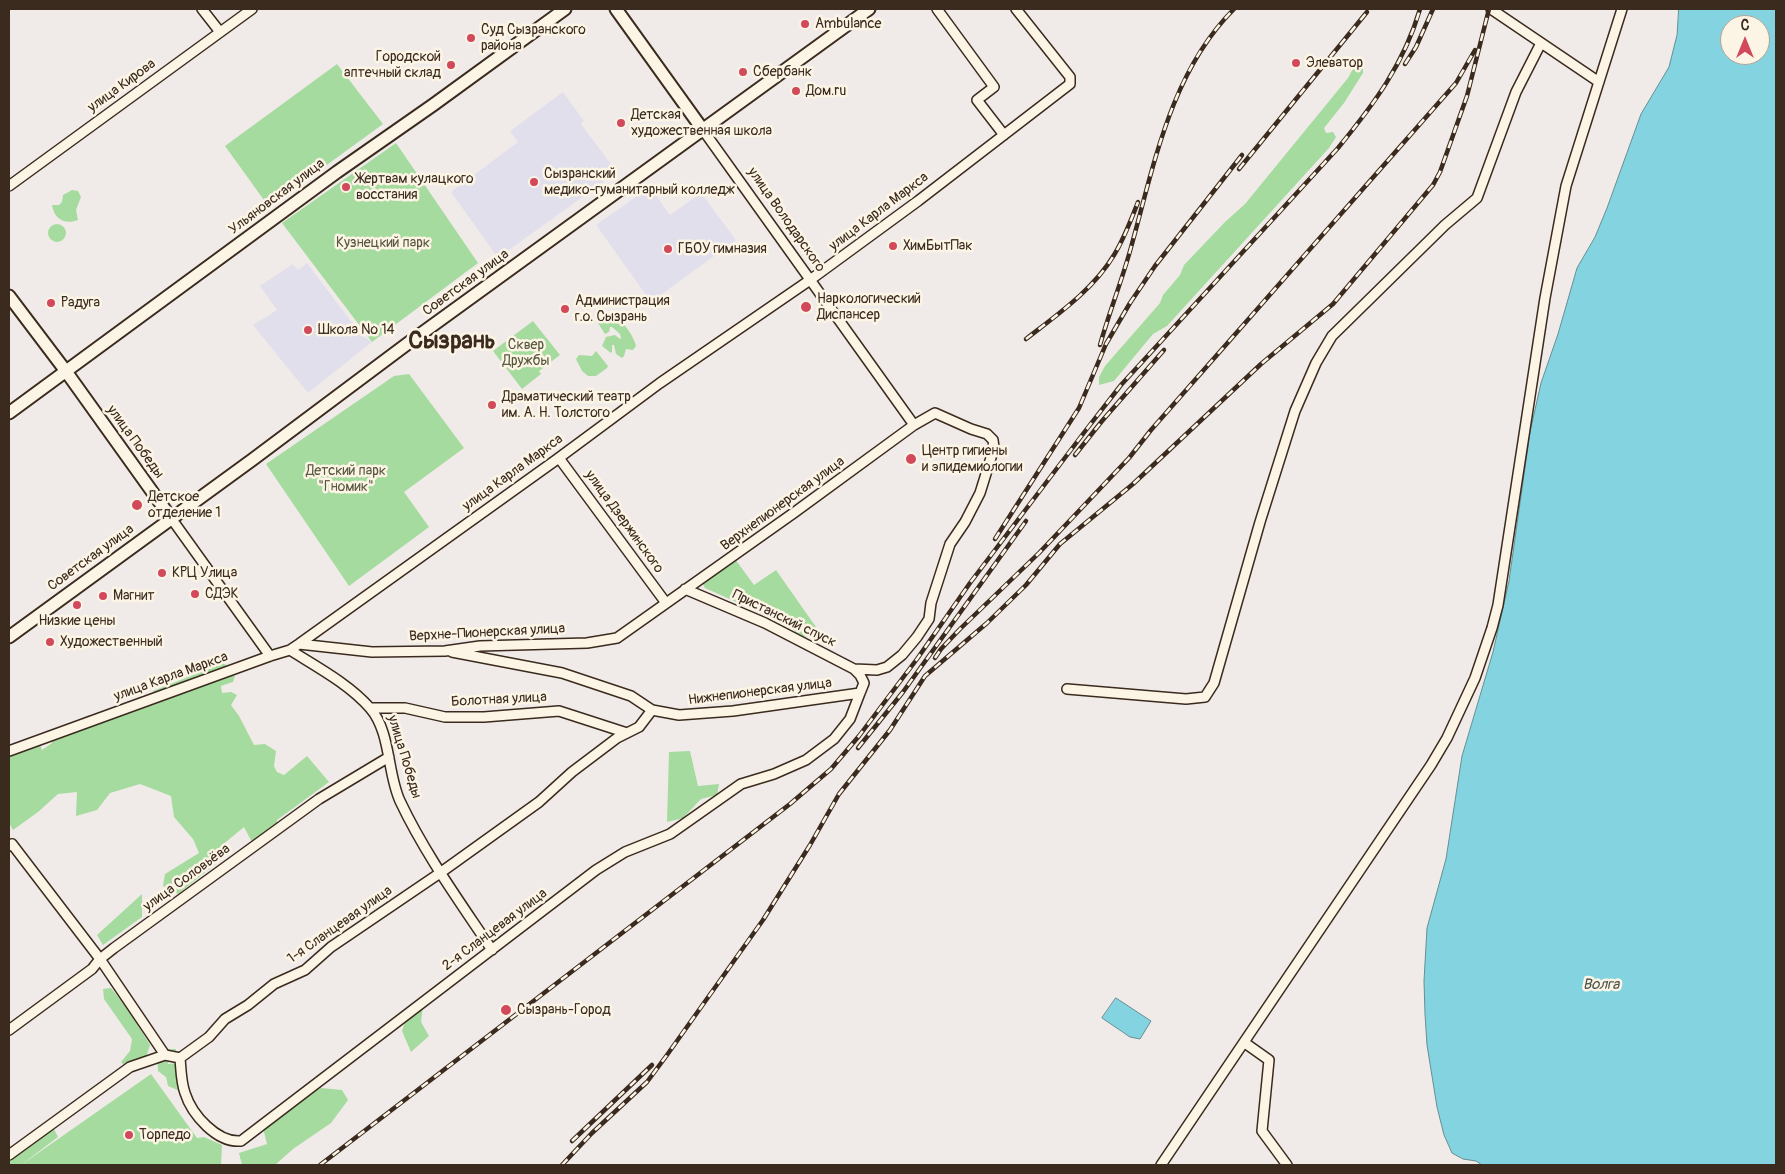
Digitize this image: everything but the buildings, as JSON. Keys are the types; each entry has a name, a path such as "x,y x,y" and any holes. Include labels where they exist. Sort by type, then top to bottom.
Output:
{"main road":[{"name":"Ульяновская улица","path":"9,413 337,172 565,9"},
{"name":"улица Володарского","path":"616,9 703,130"},
{"name":"Советская улица","path":"9,637 252,460 407,344 869,9"},
{"name":"улица Победы","path":"9,296 65,370 171,518"}],"street":[{"path":"202,9 220,32"},
{"name":"улица Кирова","path":"9,186 252,9"},
{"path":"936,9 994,87 977,100 1004,135"},
{"name":"улица Карла Маркса","path":"9,751 290,650 559,458 660,382 810,280 1070,84 1070,77 1016,9"},
{"path":"1491,9 1599,82"},
{"path":"1161,1165 1431,765 1450,731 1481,664 1498,605 1545,298 1568,175 1622,9"},
{"path":"1066,689 1186,699 1205,696 1214,683 1260,522 1295,411 1316,363 1332,336 1445,225 1477,198 1516,92 1541,43"},
{"name":"улица Володарского","path":"703,130 914,425"},
{"name":"Верхнепионерская улица","path":"666,603 796,512 914,425 935,413 971,429 988,434 993,440 994,448 980,493 965,522 950,544 931,603 929,619 917,637 887,667 877,670 854,669"},
{"name":"улица Дзержинского","path":"559,458 666,603"},
{"name":"улица Победы","path":"171,518 270,656"},
{"name":"Пристанский спуск","path":"685,589 765,624 854,669 864,683 860,693"},
{"name":"Верхне-Пионерская улица","path":"299,644 372,652 445,651 480,646 587,643 617,638 666,603"},
{"name":"улица Победы","path":"290,650 350,689 371,708 379,721 399,799 419,838 492,950"},
{"path":"445,651 562,673 631,696 652,710"},
{"name":"Нижнепионерская улица","path":"652,710 679,715 733,711 860,693"},
{"name":"2-я Сланцевая улица","path":"180,1058 185,1093 195,1114 214,1132 232,1142 241,1141 596,870 625,852 670,834 741,784 774,774 806,760 834,739 850,718 860,693"},
{"name":"Болотная улица","path":"371,708 406,708 445,717 484,717 559,711 627,733"},
{"name":"1-я Сланцевая улица","path":"180,1058 209,1037 226,1019 248,1005 274,984 305,970 331,947 539,802 572,772 617,738 639,727 652,710"},
{"name":"улица Соловьёва","path":"9,1030 92,969 100,959 319,799 389,758"},
{"path":"11,845 100,959 165,1055"},
{"path":"1245,1043 1269,1060 1262,1131 1287,1165"},
{"path":"9,1155 130,1067 165,1055 180,1058"}],"shaded area":[{"name":"Сызранский медико-гуманитарный колледж","path":"563,92 584,121 581,124 617,172 498,258 451,192 518,142 510,131"},
{"name":"ГБОУ гимназия","path":"650,187 670,215 701,193 736,240 651,302 596,225"},
{"name":"Школа № 14","path":"307,263 362,336 372,342 308,393 253,325 277,310 260,286 293,264 298,270"}],"green space":[{"path":"337,64 383,124 269,207 225,146"},
{"path":"1359,66 1363,68 1363,73 1344,103 1324,128 1326,133 1333,132 1336,137 1329,148 1167,326 1153,334 1114,381 1099,385 1099,377 1105,366 1160,303 1163,295 1180,275 1184,265 1245,204 1348,78 1354,67"},
{"name":"Кузнецкий парк","path":"396,143 478,263 372,342 282,223"},
{"path":"72,190 78,191 81,197 76,210 78,220 69,222 61,220 55,214 52,205 59,205 62,202 63,195"},
{"path":"57,224 63,227 66,233 63,239 57,242 51,239 48,233 51,227"},
{"path":"617,315 628,330 636,346 633,350 626,349 622,358 616,354 614,345 612,345 611,353 602,346 606,337 615,335 621,338 620,334 612,327 605,334 598,323 600,317"},
{"name":"Сквер Дружбы","path":"533,321 560,355 539,371 541,374 522,389 493,351"},
{"path":"596,351 608,366 596,376 588,376 582,371 576,359 579,355 592,356"},
{"name":"Детский парк \"Гномик\"","path":"409,374 464,448 404,492 429,527 349,586 266,464 394,376"},
{"path":"735,559 754,585 776,570 816,627 816,633 811,637 799,636 790,626 705,588 702,582"},
{"path":"223,663 236,672 233,682 221,686 222,693 231,692 237,695 231,705 254,745 265,744 276,751 274,766 277,772 284,775 307,756 329,782 277,820 277,829 253,844 244,827 221,846 218,862 178,894 163,886 165,874 199,853 193,839 174,817 171,796 140,784 110,793 97,810 76,816 77,792 58,794 38,812 13,830 9,823 9,752 39,740 42,750 52,743 51,733 89,715 99,718 152,696 153,691"},
{"path":"690,751 698,786 719,784 717,795 701,799 683,818 667,822 669,752"},
{"path":"142,894 142,917 103,945 97,935"},
{"path":"111,988 127,1008 150,1045 146,1057 148,1064 142,1068 137,1058 126,1067 121,1062 130,1051 132,1039 104,999 103,989"},
{"path":"424,997 421,1022 429,1036 411,1052 402,1031 411,1004"},
{"path":"163,1049 176,1049 176,1054 169,1058 168,1064 178,1063 185,1093 168,1086 166,1077 158,1071 157,1052"},
{"name":"Торпедо","path":"151,1074 197,1138 204,1137 222,1145 221,1165 21,1165"},
{"path":"321,1088 342,1090 348,1100 331,1123 293,1149 275,1165 242,1165 239,1153 267,1144 263,1128 292,1105"},
{"path":"53,1127 58,1137 21,1165 9,1165 9,1157 42,1138 43,1128"}],"water":[{"name":"Волга","path":"1679,9 1776,9 1776,1165 1482,1165 1452,1153 1444,1135 1437,1107 1427,1045 1425,1014 1424,981 1427,928 1446,859 1462,756 1493,652 1509,581 1530,432 1541,383 1558,334 1577,268 1595,237 1641,114 1669,67 1677,35"},
{"path":"1116,998 1151,1021 1140,1039 1130,1037 1102,1018"}],"railway":[{"path":"1100,345 1157,154 1179,91 1194,62 1212,34 1234,9"},
{"path":"320,1165 790,804 831,769 859,736 917,659 970,583 1121,385 1351,132 1376,99 1397,66 1406,48 1420,9"},
{"path":"1405,64 1416,47 1433,9"},
{"path":"562,1165 592,1133 647,1082 763,920 810,845 839,794 890,730 925,676 987,623 1026,585 1060,544 1133,484 1261,364 1333,304 1433,185 1440,172 1467,96 1489,9"},
{"path":"1239,169 1367,12"},
{"path":"935,658 960,629 1039,553 1129,458 1151,430 1456,83 1475,50"},
{"path":"995,539 1079,408 1106,344 1130,303 1155,266 1242,155"},
{"path":"1026,339 1074,301 1106,268 1121,242 1138,202"},
{"path":"1075,455 1164,350"},
{"path":"858,748 903,692 1026,521"},
{"path":"572,1141 652,1065"}],"place":[{"name":"Ambulance","path":"805,24"},
{"name":"Суд Сызранского района","path":"471,38"},
{"name":"Элеватор","path":"1296,63"},
{"name":"Городской аптечный склад","path":"451,65"},
{"name":"Сбербанк","path":"743,72"},
{"name":"Дом.ru","path":"796,91"},
{"name":"Детская художественная школа","path":"621,123"},
{"name":"Сызранский медико-гуманитарный колледж","path":"534,182"},
{"name":"Жертвам кулацкого восстания","path":"346,187"},
{"name":"ХимБытПак","path":"893,246"},
{"name":"ГБОУ гимназия","path":"668,249"},
{"name":"Радуга","path":"51,303"},
{"name":"Наркологический Диспансер","path":"806,307"},
{"name":"Администрация г.о. Сызрань","path":"565,309"},
{"name":"Школа № 14","path":"308,330"},
{"name":"Драматический театр им. А. Н. Толстого","path":"492,405"},
{"name":"Центр гигиены и эпидемиологии","path":"911,459"},
{"name":"Детское отделение 1","path":"137,505"},
{"name":"КРЦ Улица","path":"162,573"},
{"name":"СДЭК","path":"195,594"},
{"name":"Магнит","path":"103,596"},
{"name":"Низкие цены","path":"77,605"},
{"name":"Художественный","path":"50,642"},
{"name":"Сызрань-Город","path":"506,1010"},
{"name":"Торпедо","path":"129,1135"}],"district":[{"name":"Сызрань","path":"452,342"}]}
